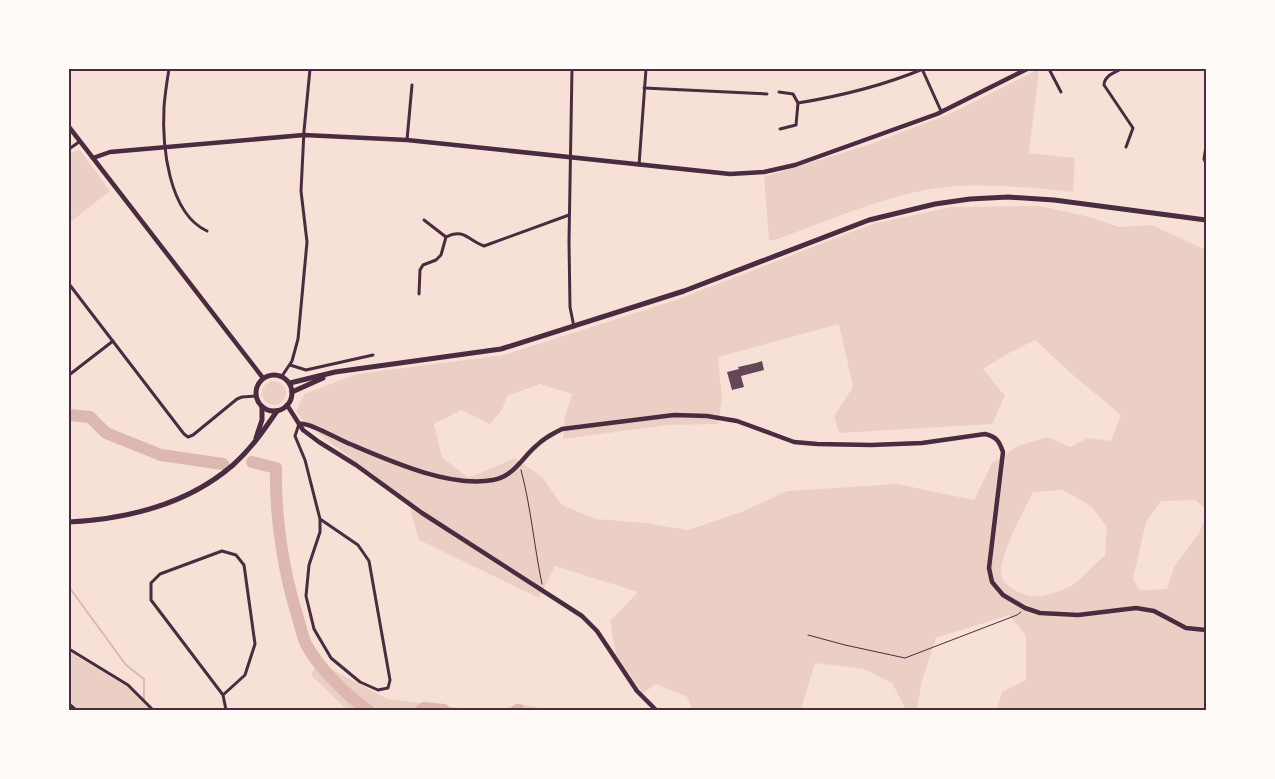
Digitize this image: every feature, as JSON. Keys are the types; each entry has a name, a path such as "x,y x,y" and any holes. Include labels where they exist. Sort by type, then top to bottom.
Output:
{"main road":[{"path":"290,383 335,372 501,349 684,291 869,220 936,204 970,199 1008,197 1054,200 1206,220"},
{"path":"292,392 335,372"},
{"path":"69,522 99,520 140,512 171,502 203,486 225,471 245,453 254,442 277,411 287,405 292,392 290,383 282,376 272,374 263,378 258,384 256,396 262,407 262,420 254,442"},
{"path":"262,407 277,411"}],"street":[{"path":"169,69 164,107 165,147 174,186 179,203 197,226 207,231"},
{"path":"282,376 290,365 298,339 307,242 301,191 310,69"},
{"path":"572,69 569,216 570,307 574,327"},
{"path":"639,165 646,69"},
{"path":"798,103 880,86 922,69 941,111"},
{"path":"93,158 110,152 304,135 407,140 730,174 764,172 796,165 941,111 1027,69"},
{"path":"1049,69 1061,92"},
{"path":"1121,69 1105,79 1104,86 1133,128 1126,147"},
{"path":"407,140 412,85"},
{"path":"644,88 767,94"},
{"path":"779,92 793,94 798,103 796,124 780,128"},
{"path":"69,127 263,378"},
{"path":"69,149 79,142"},
{"path":"1206,146 1204,159 1206,163"},
{"path":"419,294 420,270 424,265 436,260 441,255 446,237 460,233 484,246 569,216"},
{"path":"424,220 446,237"},
{"path":"69,284 188,437 237,399 256,396"},
{"path":"69,375 113,341"},
{"path":"290,365 306,370 373,355"},
{"path":"287,405 304,430 319,442 356,465 405,502 582,616 596,631 637,691 656,710"},
{"path":"299,424 303,422 309,424 351,445 431,474 452,480 472,482 493,480 508,475 547,436 562,430 674,415 707,416 737,420 794,442 922,443 985,434 994,436 999,440 1003,452 989,568 992,582 1003,594 1026,608 1040,613 1078,615 1136,608 1154,611 1186,628 1206,630"},
{"path":"299,424 295,436 304,460 320,518 320,532 310,565 306,596 314,629 331,658 360,682 378,690 388,688 390,680 368,561 358,545 320,518"},
{"path":"223,695 245,675 255,644 244,565 236,555 222,551 160,574 151,584 151,600 223,695 226,710"},
{"path":"69,649 128,685 154,710"},
{"path":"69,704 76,710"}],"path":[{"path":"518,464 522,470 529,501 534,545 543,590"},
{"path":"808,635 905,658 1017,615 1026,608"}],"shaded area":[{"path":"1039,69 1029,153 1075,158 1073,192 996,186 939,188 882,201 772,241 769,239 764,177 871,144 952,113"},
{"path":"80,150 110,191 69,223 69,156 75,151"},
{"path":"1039,206 1090,217 1119,227 1152,225 1206,250 1206,509 1195,500 1161,501 1146,522 1133,579 1140,590 1167,589 1174,567 1199,533 1206,516 1206,710 997,710 1002,692 1026,680 1026,636 1009,615 936,638 922,680 917,709 906,710 892,683 864,669 815,663 801,709 804,710 693,710 687,697 656,684 643,693 616,655 610,621 638,592 555,566 539,598 419,540 408,501 307,425 296,412 304,394 357,374 504,355 676,300 872,224 952,207","holes":["839,324 853,387 834,416 839,433 992,424 1005,396 983,369 1005,355 1035,340 1121,415 1111,441 1088,438 1070,447 1048,437 1018,446 992,463 974,500 897,484 787,491 741,512 688,530 645,523 596,519 562,505 542,477 515,458 468,478 442,457 434,424 461,410 490,424 502,410 507,396 540,384 572,394 565,417 563,439 668,425 718,424 722,400 718,357","1063,490 1091,506 1107,527 1105,555 1080,579 1064,589 1037,597 1018,592 1007,584 1001,574 1001,567 1013,533 1033,492"]},
{"path":"269,381 279,381 286,388 286,398 279,405 269,405 262,398 262,388"},
{"path":"69,652 128,687 154,710 69,710"},
{"path":"318,662 387,699 477,710 347,710 311,675"},
{"path":"521,704 550,710 498,710"}],"building":[{"path":"762,361 764,370 741,376 744,387 732,390 727,372"}],"waterway":[{"path":"69,415 90,417 106,433 161,455 223,464"},
{"path":"252,462 276,468 277,504 284,561 292,598 306,644 311,653 334,680 368,710"},
{"path":"69,587 126,665 144,679 144,700"},
{"path":"421,710 424,708 444,710"}]}
